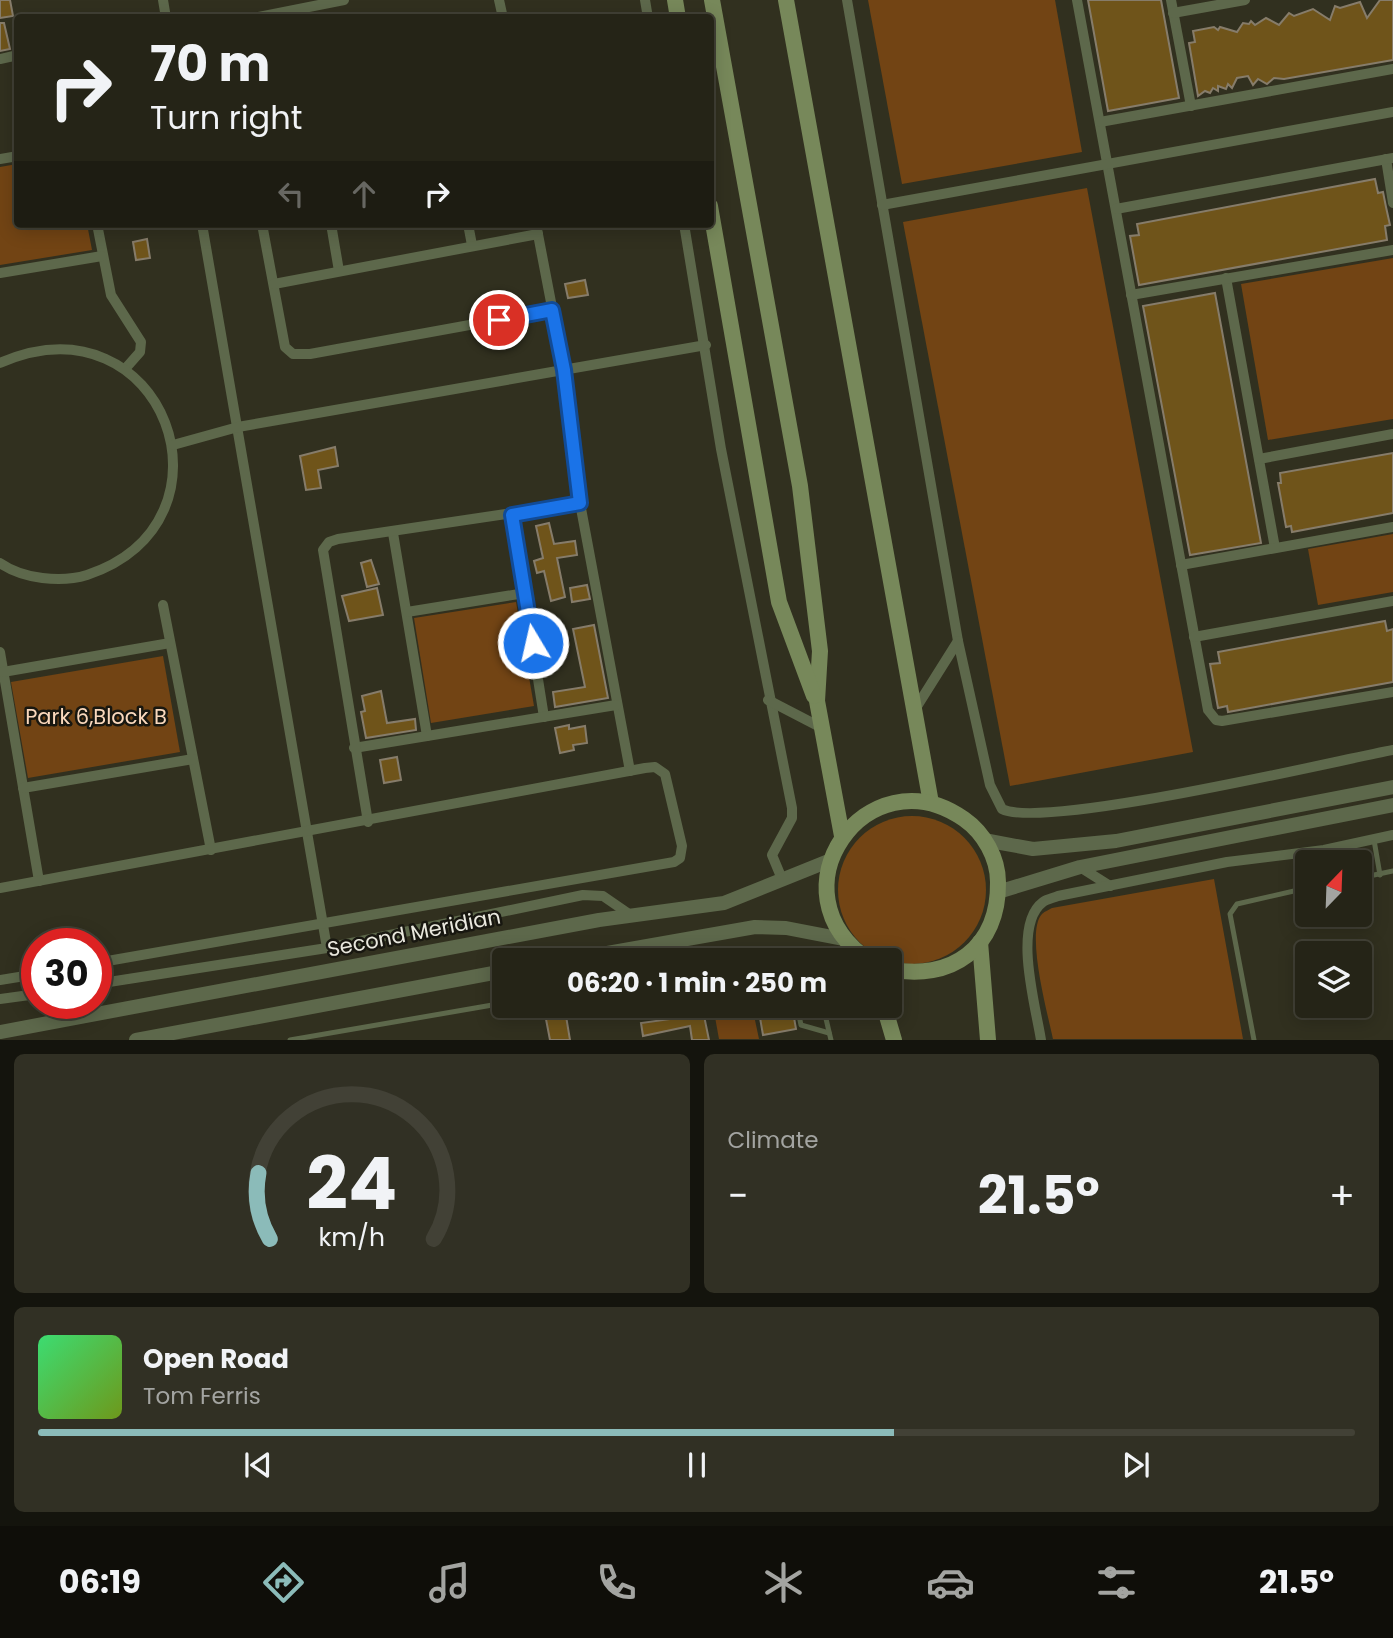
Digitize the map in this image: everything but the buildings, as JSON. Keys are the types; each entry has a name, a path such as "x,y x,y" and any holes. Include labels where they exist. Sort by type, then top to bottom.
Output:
{"main road":[{"path":"712,0 800,486 820,651 817,701"},
{"path":"786,0 931,803"},
{"path":"714,228 779,602 817,701 842,836"},
{"path":"851,948 829,909 826,894 831,860 842,836 858,820 876,808 908,801 931,803 952,810 971,824 984,839 997,869 996,910 979,942 953,965 931,972 902,970"},
{"path":"979,942 988,1040"},
{"path":"888,1018 894,1040"}],"street":[{"path":"273,14 344,0"},
{"path":"847,0 958,641 990,785 1002,809 1012,814 1103,807 1393,750"},
{"path":"1077,0 1208,710 1216,720 1393,692"},
{"path":"1171,0 1191,106"},
{"path":"1173,13 1245,0"},
{"path":"1100,122 1393,69"},
{"path":"882,205 1393,112"},
{"path":"1116,209 1390,159 1393,203"},
{"path":"98,228 114,303 141,342 140,352 125,369"},
{"path":"203,228 327,948"},
{"path":"263,228 285,347 293,354 310,354 552,310"},
{"path":"332,228 340,271"},
{"path":"469,228 472,246"},
{"path":"685,228 721,449 768,700 792,808 792,818 772,855 782,879"},
{"path":"274,284 472,246 537,229 564,370 580,503 630,771"},
{"path":"1131,295 1393,250"},
{"path":"0,273 102,257"},
{"path":"1226,278 1275,548"},
{"path":"173,445 238,427 706,345"},
{"path":"0,363 27,352 61,348 95,354 125,369 156,402 173,445 173,481 162,516 141,545 111,567 77,578 40,578 0,563"},
{"path":"1259,459 1393,434"},
{"path":"368,822 323,550 329,542 338,539 393,533 580,503"},
{"path":"512,515 544,717"},
{"path":"1181,565 1393,527"},
{"path":"393,533 427,736"},
{"path":"407,612 525,593"},
{"path":"1194,637 1393,601"},
{"path":"163,605 211,850"},
{"path":"914,711 958,641"},
{"path":"4,673 170,643"},
{"path":"0,652 39,881"},
{"path":"768,700 822,728"},
{"path":"354,748 616,705"},
{"path":"23,788 193,759"},
{"path":"0,888 368,822 655,766 666,774 682,846 680,858 674,862 112,961"},
{"path":"984,839 1033,849 1116,841 1393,788"},
{"path":"998,892 1080,867 1393,805"},
{"path":"1324,850 1393,835"},
{"path":"1041,1040 1026,945 1032,918 1042,902 1058,896 1227,862 1295,854"},
{"name":"Second Meridian","path":"0,1032 632,915 738,899 831,860"},
{"path":"1080,867 1110,886"},
{"path":"112,982 327,948 594,894 612,901 632,915"},
{"path":"650,948 772,926 845,948"},
{"path":"136,1040 492,973"},
{"path":"0,980 21,977"},
{"path":"0,999 21,996"}],"lane":[{"path":"1374,840 1380,875"},
{"path":"1372,876 1393,871"},
{"path":"1254,1040 1230,915 1237,904 1295,891"},
{"path":"290,1040 492,1005"},
{"path":"800,1018 801,1025 830,1036"},
{"path":"826,1018 830,1036"}],"green space":[{"path":"868,0 1055,0 1082,152 902,184"},
{"path":"14,165 14,228 88,228 92,250 0,265 0,167"},
{"path":"1087,188 1193,752 1010,786 903,222"},
{"path":"1393,258 1393,419 1268,440 1241,284"},
{"path":"1393,534 1393,592 1318,605 1308,549"},
{"path":"516,602 534,706 431,723 414,618"},
{"name":"Park 6,Block B","path":"163,656 180,752 28,778 11,682"},
{"path":"898,818 926,818 953,829 973,849 984,876 984,904 973,931 953,951 926,962 902,963 902,948 867,948 851,931 840,904 840,876 851,849 871,829"},
{"path":"1214,879 1243,1039 1053,1039 1037,955 1037,924 1042,914 1052,908"},
{"path":"715,1018 755,1018 759,1039 719,1039"}],"route":[{"path":"499,320 552,310 564,370 580,503 512,515 533,643"}]}
